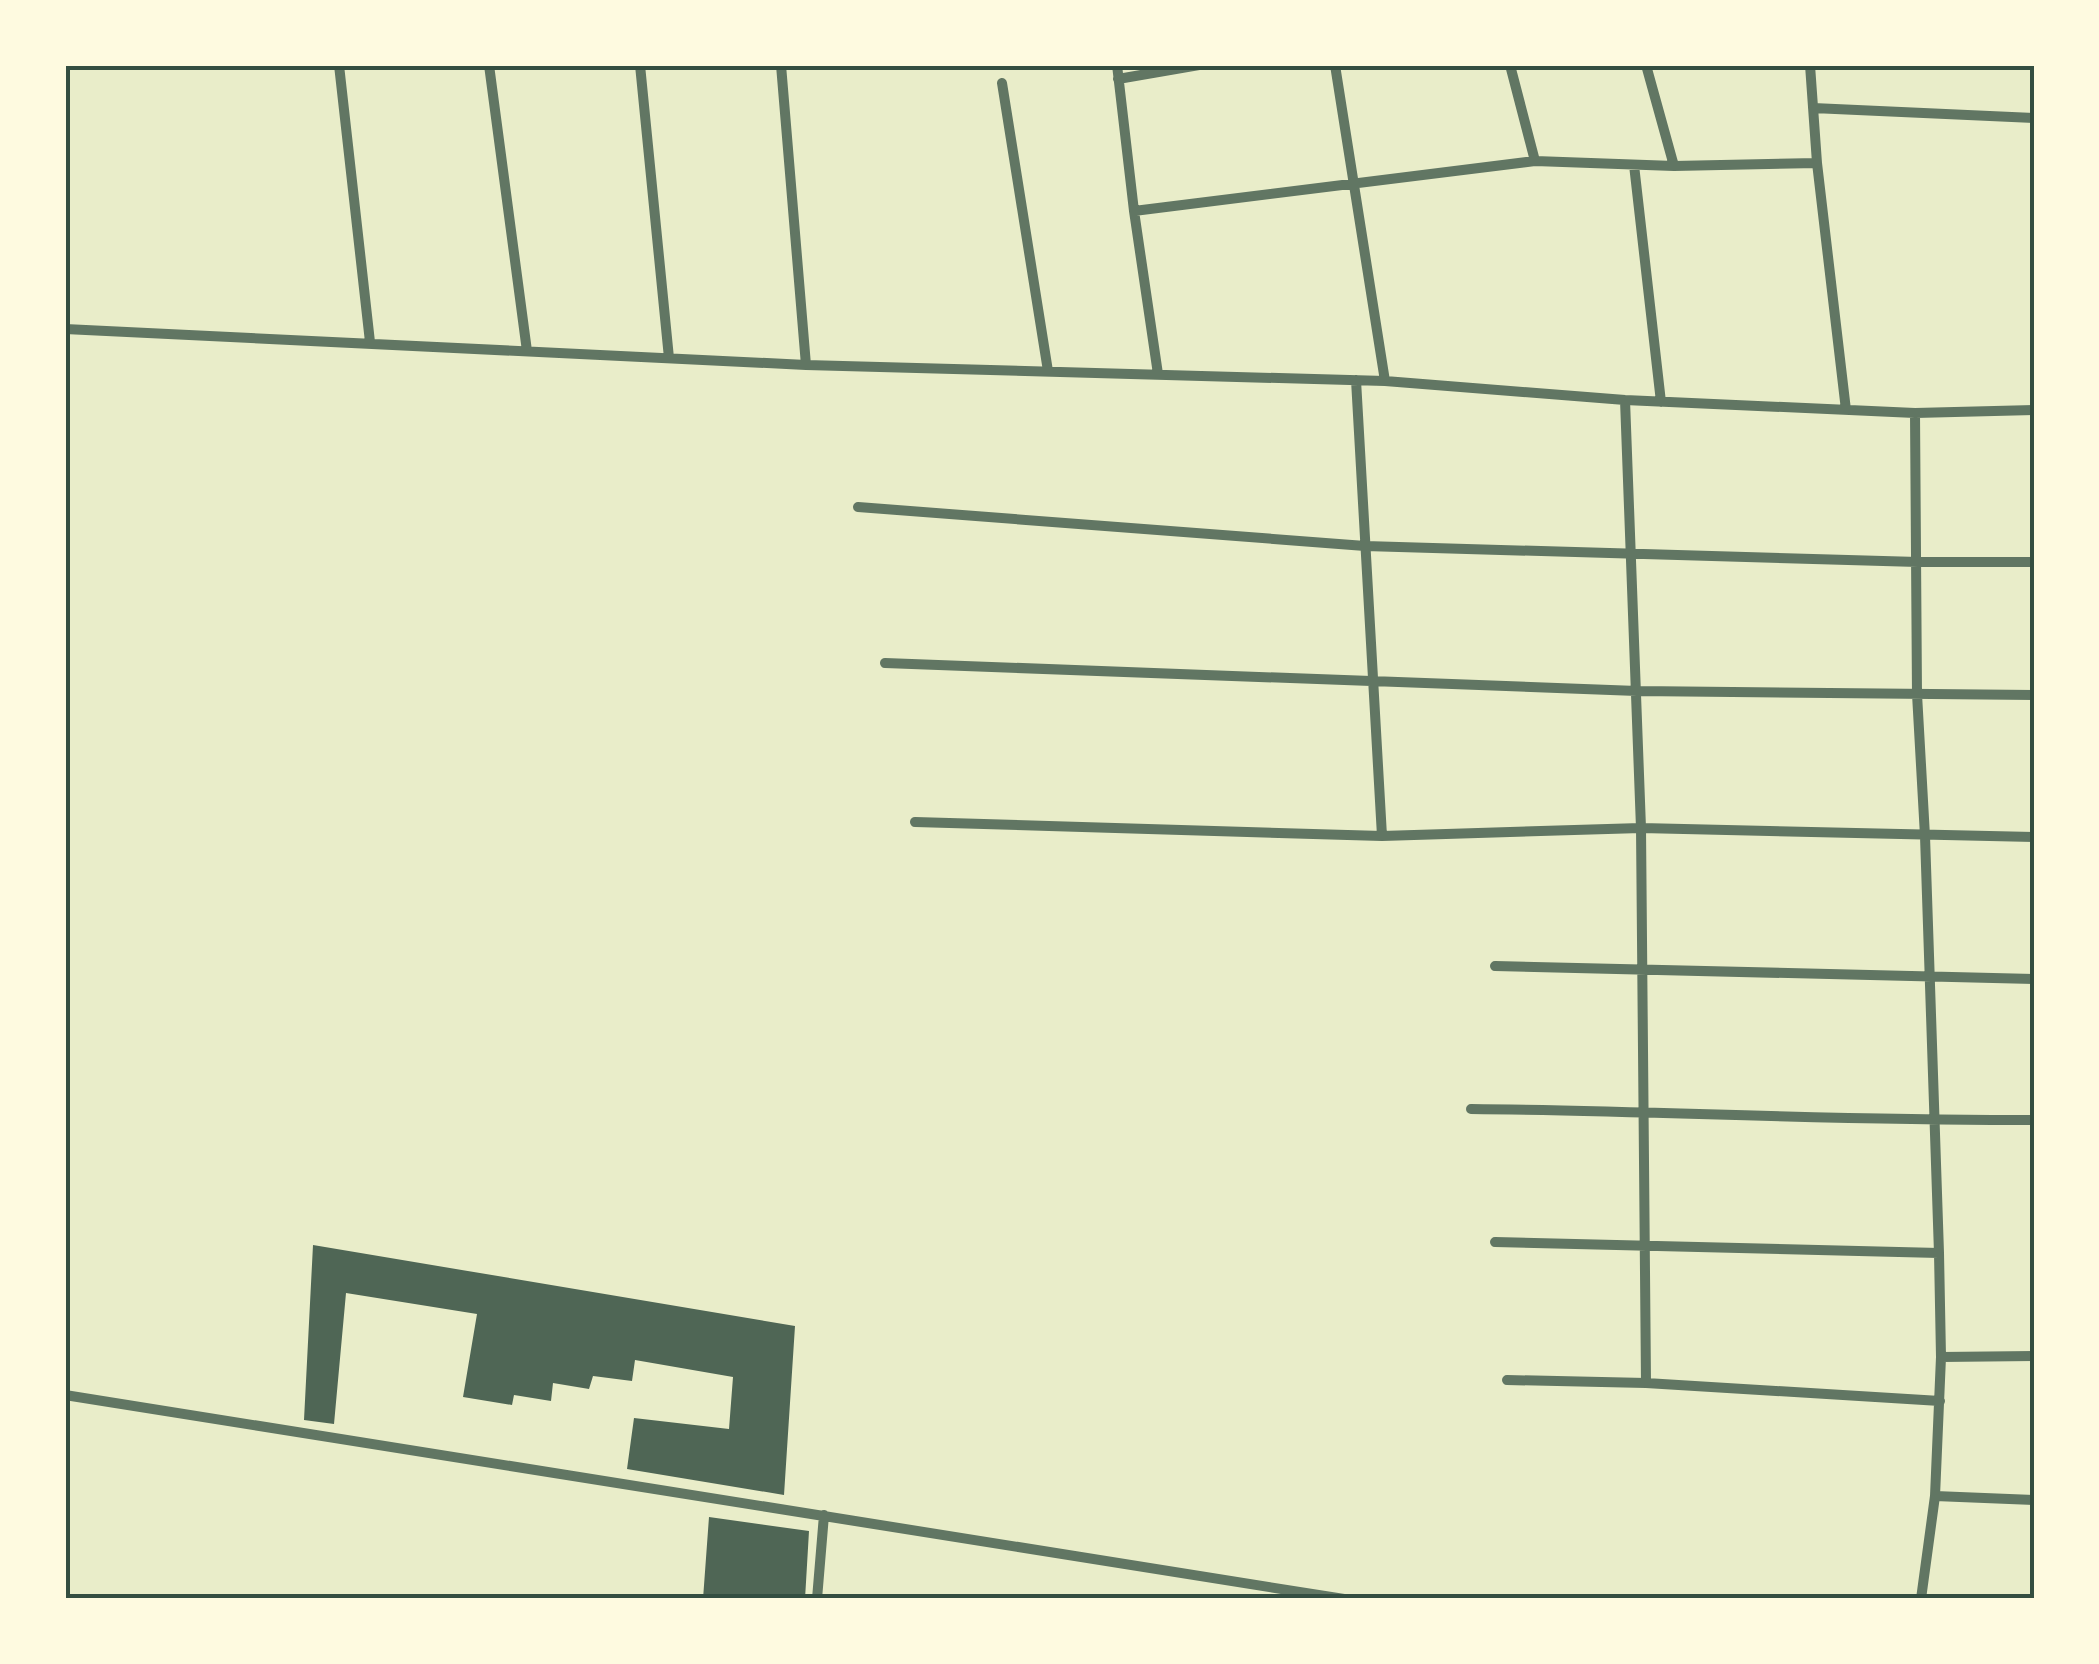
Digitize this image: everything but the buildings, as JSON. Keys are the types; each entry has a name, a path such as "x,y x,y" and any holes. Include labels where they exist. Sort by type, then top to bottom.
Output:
{"street":[{"path":"339,65 370,342"},
{"path":"489,65 527,351"},
{"path":"640,65 669,358"},
{"path":"781,65 806,365"},
{"path":"1116,65 1158,374"},
{"path":"1118,79 1199,65"},
{"path":"1335,65 1384,382"},
{"path":"1510,65 1535,161"},
{"path":"1646,65 1674,166"},
{"path":"1810,65 1817,163 1846,410"},
{"path":"1002,84 1048,371"},
{"path":"1813,108 2034,118"},
{"path":"1134,211 1535,161 1674,166 1817,163"},
{"path":"1634,165 1661,402"},
{"path":"65,329 806,365 1356,380 1626,400 1914,413 2034,410"},
{"path":"1356,380 1382,836"},
{"path":"1626,400 1641,828 1646,1383"},
{"path":"1914,413 1917,694 1936,1120 1941,1357 1935,1496 1921,1599"},
{"path":"858,507 1365,546 2034,562"},
{"path":"885,663 1638,691 2034,695"},
{"path":"915,822 1382,836 1641,828 2034,837"},
{"path":"1496,966 2034,979"},
{"path":"1472,1110 2034,1120"},
{"path":"1495,1242 1939,1253"},
{"path":"1941,1357 2034,1356"},
{"path":"1507,1380 1646,1383 1940,1400"},
{"path":"65,1395 1344,1599"},
{"path":"1935,1496 2034,1500"},
{"path":"817,1599 824,1515"}]}
